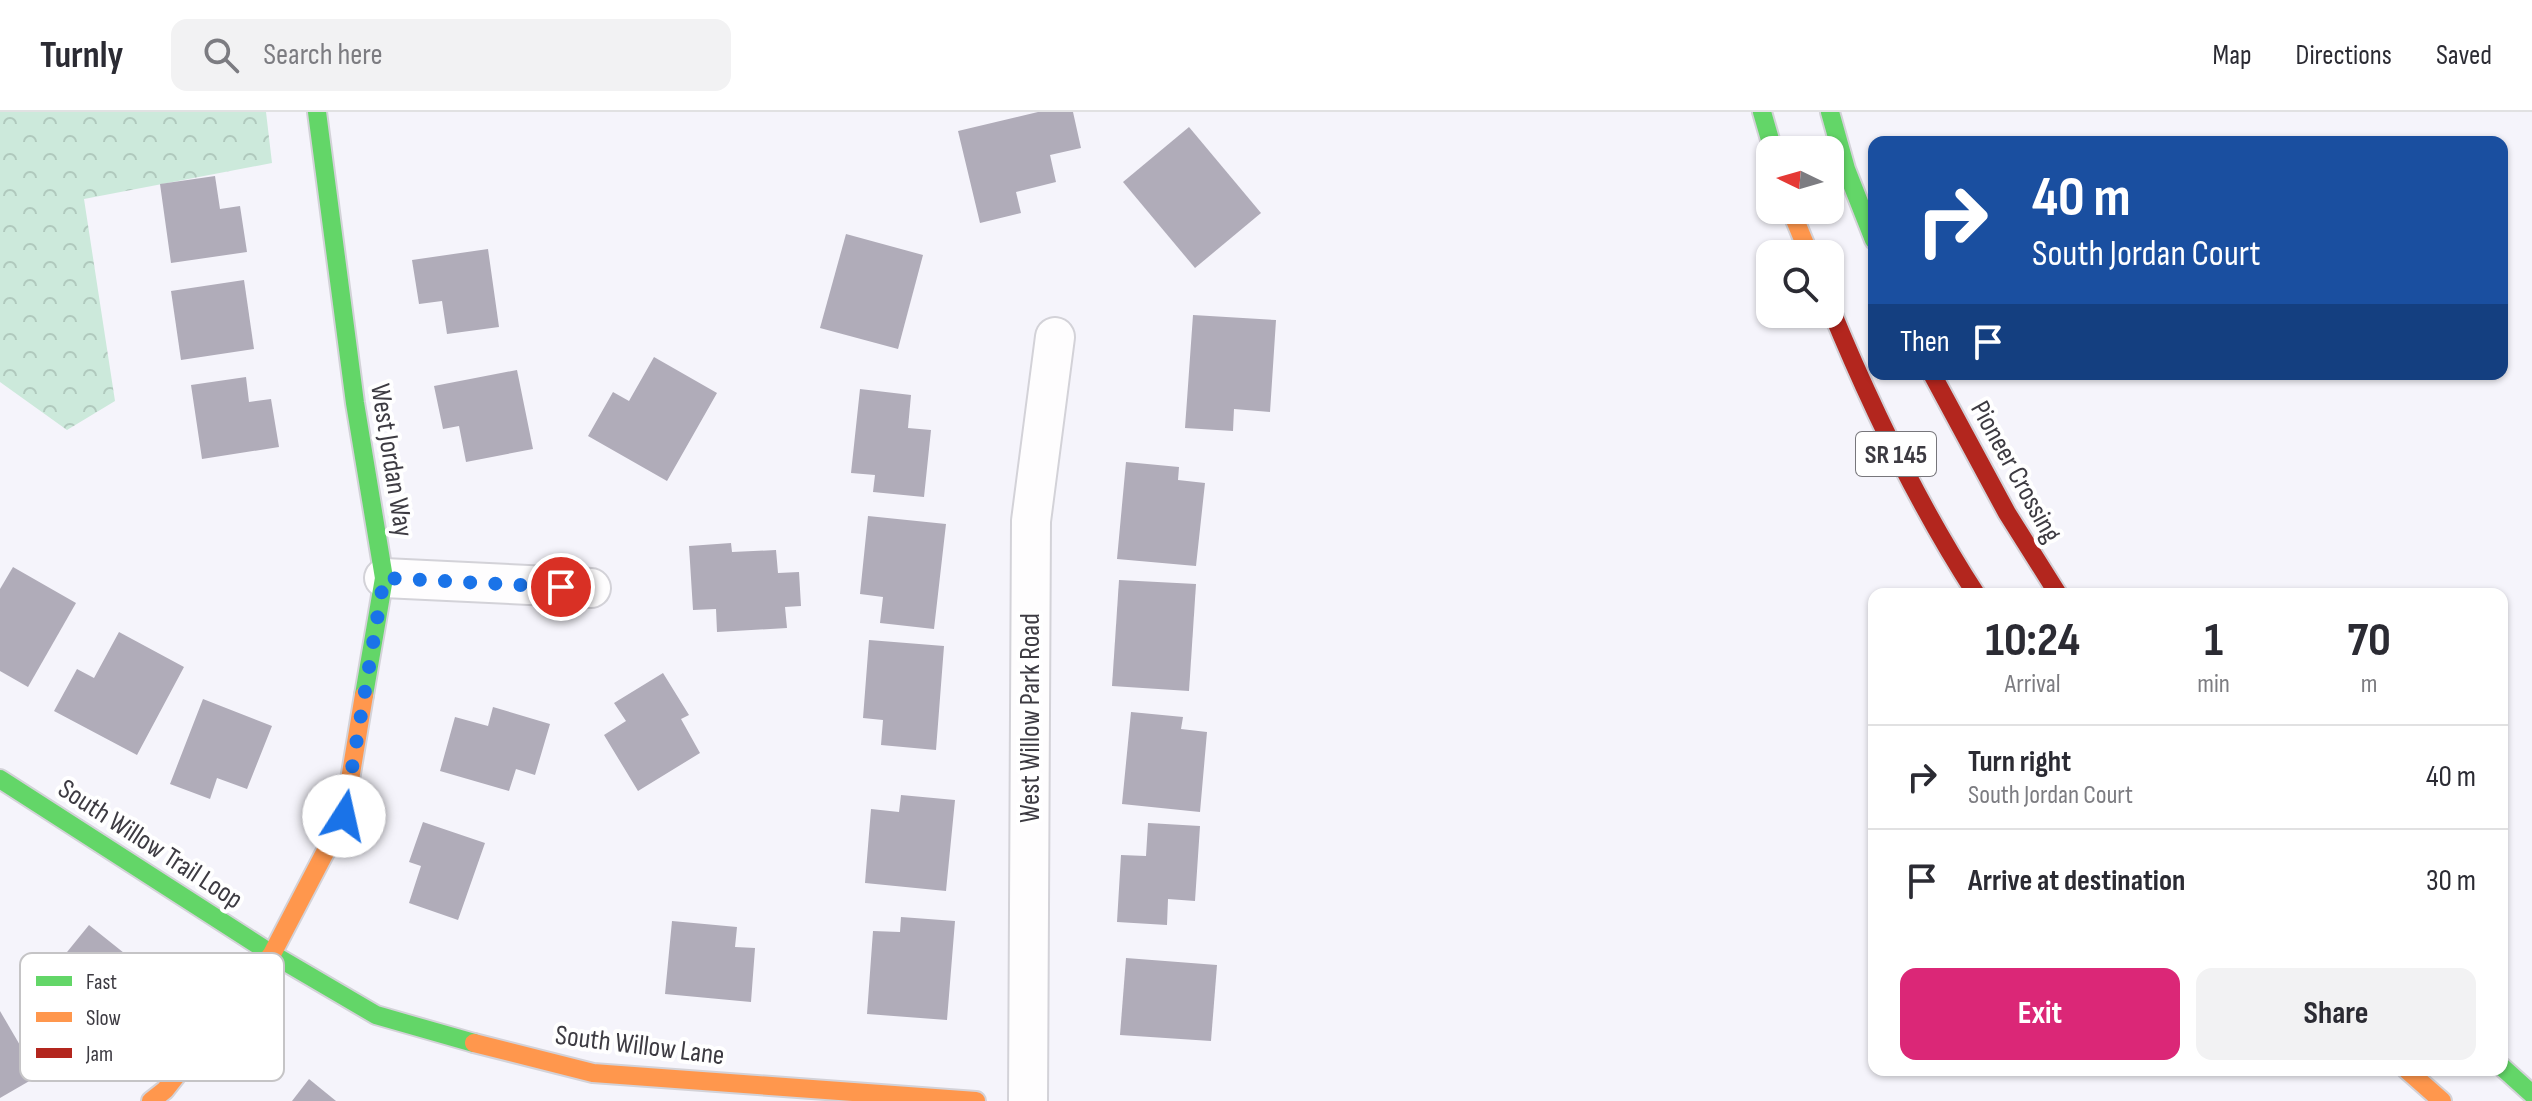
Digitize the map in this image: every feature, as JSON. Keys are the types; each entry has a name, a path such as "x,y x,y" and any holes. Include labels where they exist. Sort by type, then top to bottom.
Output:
{"main road":[{"name":"West Jordan Way","path":"273,953 344,816 384,578 355,403 317,112"},
{"path":"1762,112 1769,136"},
{"path":"1830,112 1846,169 1868,225"},
{"name":"SR 145","path":"1839,328 1908,479 1972,588"},
{"name":"Pioneer Crossing","path":"1935,380 1980,467 2054,588"},
{"name":"South Willow Trail Loop","path":"0,779 270,953"},
{"name":"South Willow Lane","path":"284,961 376,1015 514,1055 592,1087 976,1101"},
{"path":"2508,1072 2532,1094"},
{"path":"2414,1076 2442,1101"},
{"name":"West Jordan Way","path":"151,1101 172,1081"}],"street":[{"name":"West Willow Park Road","path":"1028,1101 1031,521 1055,337"},
{"path":"384,578 591,588"}],"green space":[{"path":"0,112 266,112 272,163 84,199 115,401 67,430 0,382"}],"building":[{"path":"1038,112 1073,112 1081,148 1050,155 1056,182 1016,192 1021,213 980,223 958,131"},
{"path":"1189,127 1261,213 1195,268 1123,182"},
{"path":"215,176 220,209 240,206 247,252 171,263 160,184"},
{"path":"846,234 923,255 898,349 820,328"},
{"path":"488,249 499,327 447,334 442,301 419,304 412,260"},
{"path":"244,280 254,349 181,360 171,291"},
{"path":"1193,315 1276,320 1270,412 1234,409 1233,431 1185,428"},
{"path":"654,357 717,393 667,481 588,436 613,392 629,401"},
{"path":"517,370 533,449 466,462 459,426 443,429 434,386"},
{"path":"246,377 249,402 271,399 279,447 202,459 191,385"},
{"path":"860,389 911,395 908,428 931,430 924,497 873,492 875,475 851,473"},
{"path":"1126,462 1179,467 1178,480 1205,483 1196,566 1117,559"},
{"path":"868,516 946,524 934,629 880,623 883,597 860,594"},
{"path":"731,543 732,552 776,550 778,573 799,572 801,606 785,607 787,628 717,632 716,609 693,610 689,546"},
{"path":"13,567 76,603 28,687 0,671 0,589"},
{"path":"1119,580 1196,584 1189,691 1112,686"},
{"path":"119,632 184,667 137,755 54,711 77,669 94,678"},
{"path":"869,640 944,646 936,750 881,745 883,720 863,718"},
{"path":"663,673 689,715 681,719 700,753 638,791 604,735 626,721 614,703"},
{"path":"203,699 272,726 247,789 217,778 210,799 170,784"},
{"path":"493,707 550,724 535,775 516,769 509,791 440,771 455,717 488,726"},
{"path":"1131,712 1183,717 1181,729 1207,732 1200,812 1122,804"},
{"path":"901,795 955,800 946,891 865,883 871,809 899,812"},
{"path":"423,822 485,843 458,920 409,903 421,866 409,862"},
{"path":"1148,823 1200,826 1195,901 1168,899 1167,925 1117,922 1121,855 1146,856"},
{"path":"901,917 955,921 947,1020 867,1014 873,931 900,932"},
{"path":"672,921 737,927 735,947 755,948 751,1002 665,994"},
{"path":"89,925 124,953 66,953"},
{"path":"1126,958 1217,965 1211,1041 1120,1035"},
{"path":"0,1011 20,1045 20,1081 29,1081 0,1098"},
{"path":"309,1079 336,1101 292,1101"}],"traffic: fast":[{"path":"317,112 355,403 384,578 364,695"},
{"path":"1762,112 1769,136"},
{"path":"1830,112 1846,169 1868,225"},
{"path":"0,779 270,953"},
{"path":"284,961 376,1015 474,1043"},
{"path":"2508,1072 2532,1094"}],"traffic: slow":[{"path":"1797,224 1803,240"},
{"path":"273,953 344,816 364,695"},
{"path":"474,1043 593,1073 976,1101"},
{"path":"2414,1076 2442,1101"},
{"path":"151,1101 172,1081"}],"traffic: jam":[{"path":"1839,328 1896,454 1972,588"},
{"path":"1935,380 2007,513 2054,588"}],"route":[{"path":"344,816 384,578 561,587"}]}
